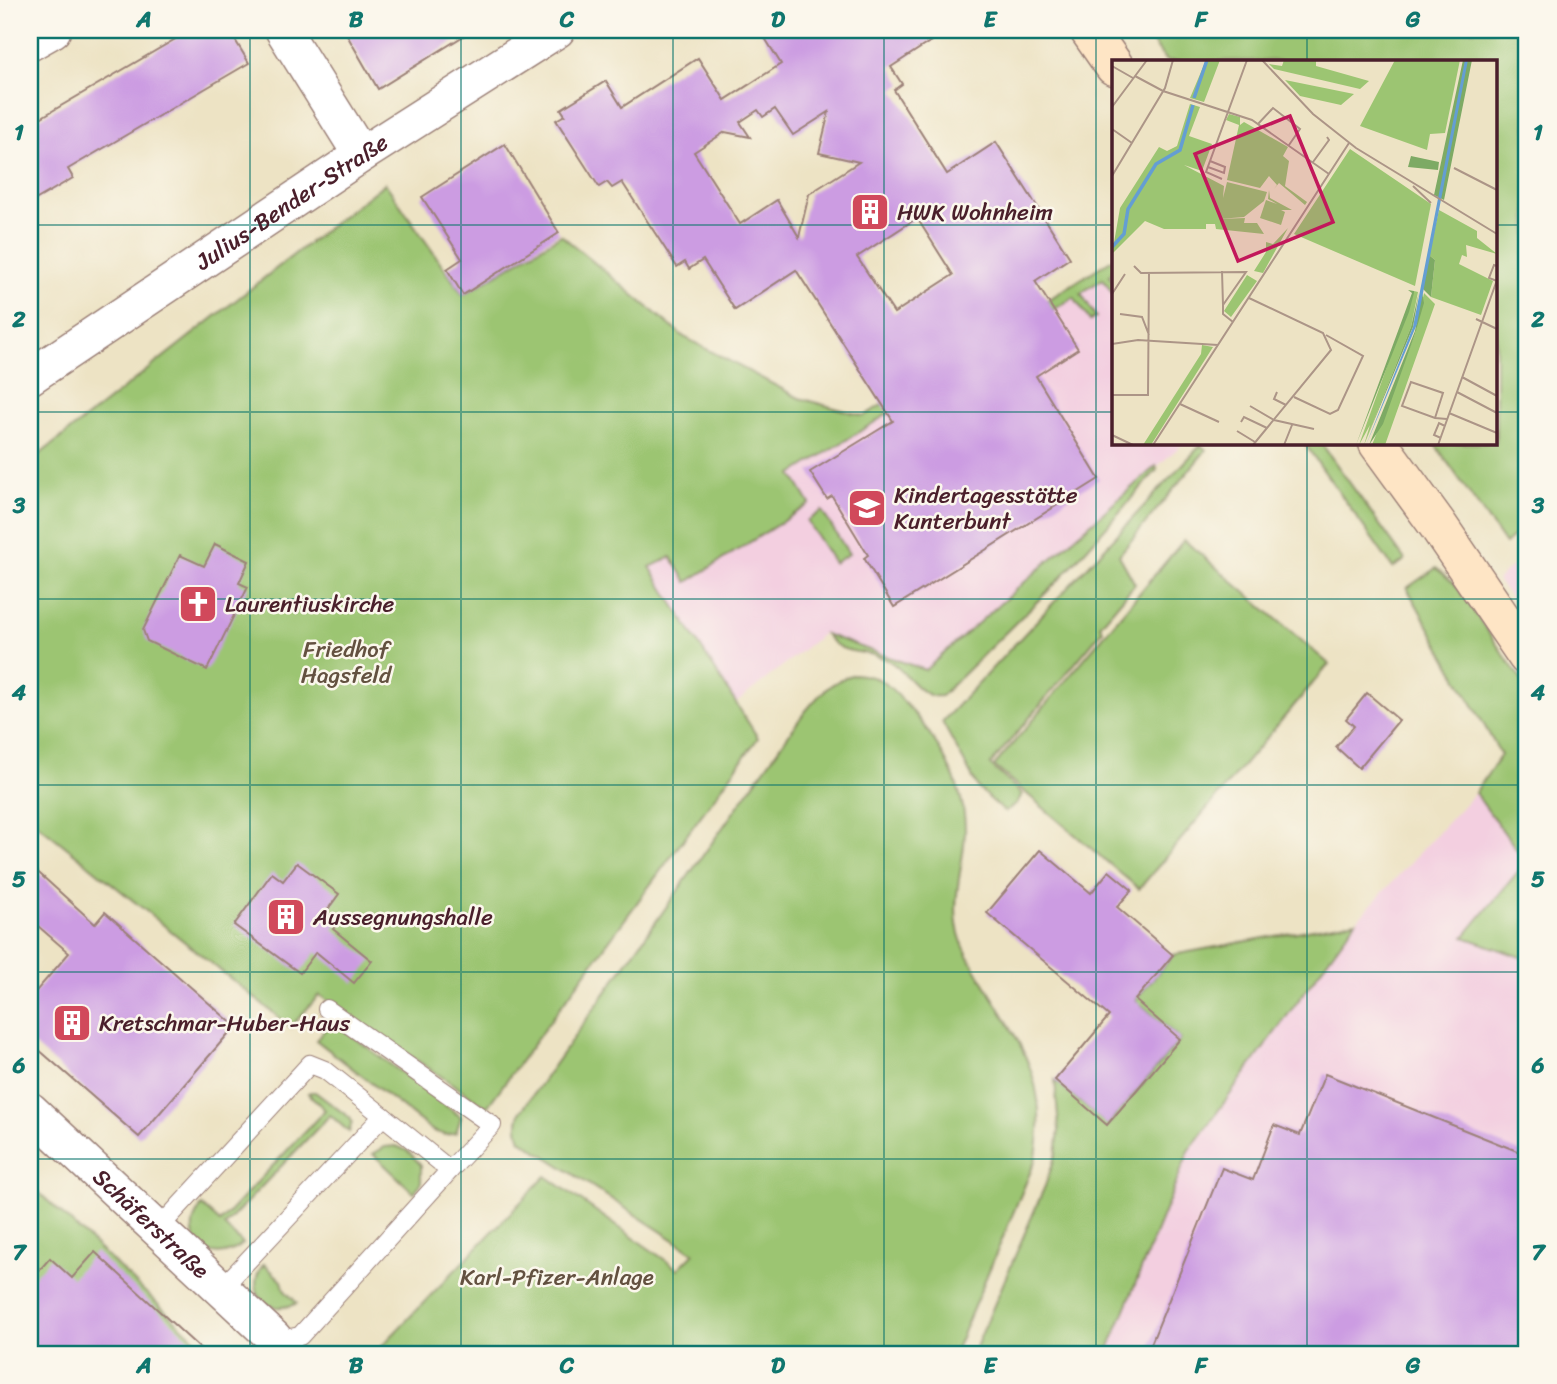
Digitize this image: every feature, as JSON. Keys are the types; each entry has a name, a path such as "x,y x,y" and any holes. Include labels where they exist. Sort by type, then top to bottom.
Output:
{"main road":[{"path":"1089,30 1112,63"},
{"path":"1379,444 1527,656"}],"street":[{"path":"30,43 53,30"},
{"path":"284,30 362,155"},
{"name":"Julius-Bender-Straße","path":"30,377 362,155 557,30"},
{"name":"Schäferstraße","path":"30,1110 274,1338"}],"lane":[{"path":"274,1338 300,1336 492,1125 327,1009"},
{"path":"159,1229 310,1064 326,1070 450,1170"},
{"path":"221,1289 383,1116"}],"shaded area":[{"name":"Kindertagesstätte Kunterbunt","path":"1112,259 1112,444 1183,444 925,670 824,633 736,703 649,567 684,337 799,398 864,416"},
{"path":"1527,552 1527,619 1497,580"},
{"path":"1527,731 1527,1354 1107,1354 1189,1152 1356,921 1475,793 1502,755"}],"green space":[{"path":"1144,30 1527,30 1527,524 1505,544 1435,444 1498,444 1498,60 1165,60"},
{"name":"Friedhof Hagsfeld","path":"385,183 463,295 561,235 684,337 799,398 864,416 1112,259 1112,273 1109,275 1112,293 1103,279 1081,293 1096,317 1090,321 1074,297 792,474 810,504 687,582 671,557 650,567 758,738 487,1107 319,995 291,1027 30,818 30,462"},
{"path":"1305,444 1322,444 1405,560 1393,568"},
{"path":"1201,445 1206,450 1119,555 1135,584 1100,625 1103,630 990,765 1022,794 1017,803 1005,812 979,789 942,722"},
{"path":"1156,466 1157,470 1057,582 941,696 927,694 889,661 839,647 825,634 925,670"},
{"path":"822,511 849,554 834,563 807,521"},
{"path":"1184,540 1329,664 1139,889 994,766"},
{"path":"1436,568 1454,583 1527,688 1527,959 1464,937 1526,862 1475,793 1501,755 1407,588"},
{"name":"Karl-Pfizer-Anlage","path":"854,674 877,679 896,693 926,729 954,777 964,812 965,829 957,899 957,926 967,953 1023,1052 1037,1091 1039,1135 1035,1161 954,1354 374,1354 546,1176 678,1269 694,1253 521,1140 518,1120 520,1113 804,713 832,685"},
{"path":"1356,921 1189,1151 1107,1354 973,1354 1045,1186 1056,1154 1059,1130 1055,1080 1108,1125 1180,1039 1135,1000 1173,955"},
{"path":"332,1021 461,1117 456,1133 446,1135 433,1131 316,1040"},
{"path":"315,1092 350,1118 352,1122 349,1132 330,1115 224,1226 243,1244 219,1254 208,1252 195,1238 193,1228 195,1217 202,1206 220,1222 325,1110 308,1093"},
{"path":"396,1146 408,1151 421,1165 421,1182 414,1193 373,1154 385,1147"},
{"path":"30,1184 211,1354 30,1354"},
{"path":"264,1264 282,1281 285,1291 297,1303 276,1307 261,1299 256,1283"}],"building":[{"path":"191,30 229,30 249,63 68,169 73,178 30,203 30,124"},
{"path":"344,30 473,30 378,89"},
{"path":"760,30 948,30 891,67 902,84 894,90 947,174 996,142 1070,258 1035,281 1078,349 1036,376 1099,479 894,607 864,558 868,555 832,496 827,499 810,472 893,421 796,270 735,310 703,260 689,269 685,262 677,267 622,182 612,188 607,182 599,187 556,120 565,115 561,109 606,81 622,107 698,58 725,100 781,64","holes":["775,109 793,135 829,112 819,153 859,162 809,194 799,237 777,200 740,224 694,152 725,132 750,137 740,122 758,110 763,117","917,218 953,275 894,313 857,257"]},
{"path":"505,144 559,233 463,295 447,269 462,259 422,197"},
{"name":"Laurentiuskirche","path":"215,544 249,561 239,583 248,587 207,670 147,641 143,630 180,555 204,566"},
{"path":"1367,693 1399,720 1359,768 1336,747 1354,726 1346,719"},
{"path":"1040,850 1091,893 1109,871 1132,890 1117,907 1173,955 1135,1000 1180,1039 1107,1125 1055,1080 1109,1016 987,913"},
{"name":"Aussegnungshalle","path":"297,863 339,894 326,912 339,921 333,929 372,961 354,983 316,952 300,973 234,925 272,873 283,881"},
{"name":"Kretschmar-Huber-Haus","path":"30,865 95,924 105,912 235,1026 139,1137 30,1042 30,998 69,953 30,919"},
{"path":"1325,1074 1527,1155 1527,1354 1147,1354 1222,1168 1253,1180 1274,1125 1300,1135"},
{"path":"95,1252 206,1354 30,1354 30,1281 50,1258 72,1278"}],"place":[{"name":"HWK Wohnheim","path":"870,212"},
{"name":"Kindertagesstätte Kunterbunt","path":"867,508"},
{"name":"Laurentiuskirche","path":"198,604"},
{"name":"Aussegnungshalle","path":"286,917"},
{"name":"Kretschmar-Huber-Haus","path":"72,1023"}]}
